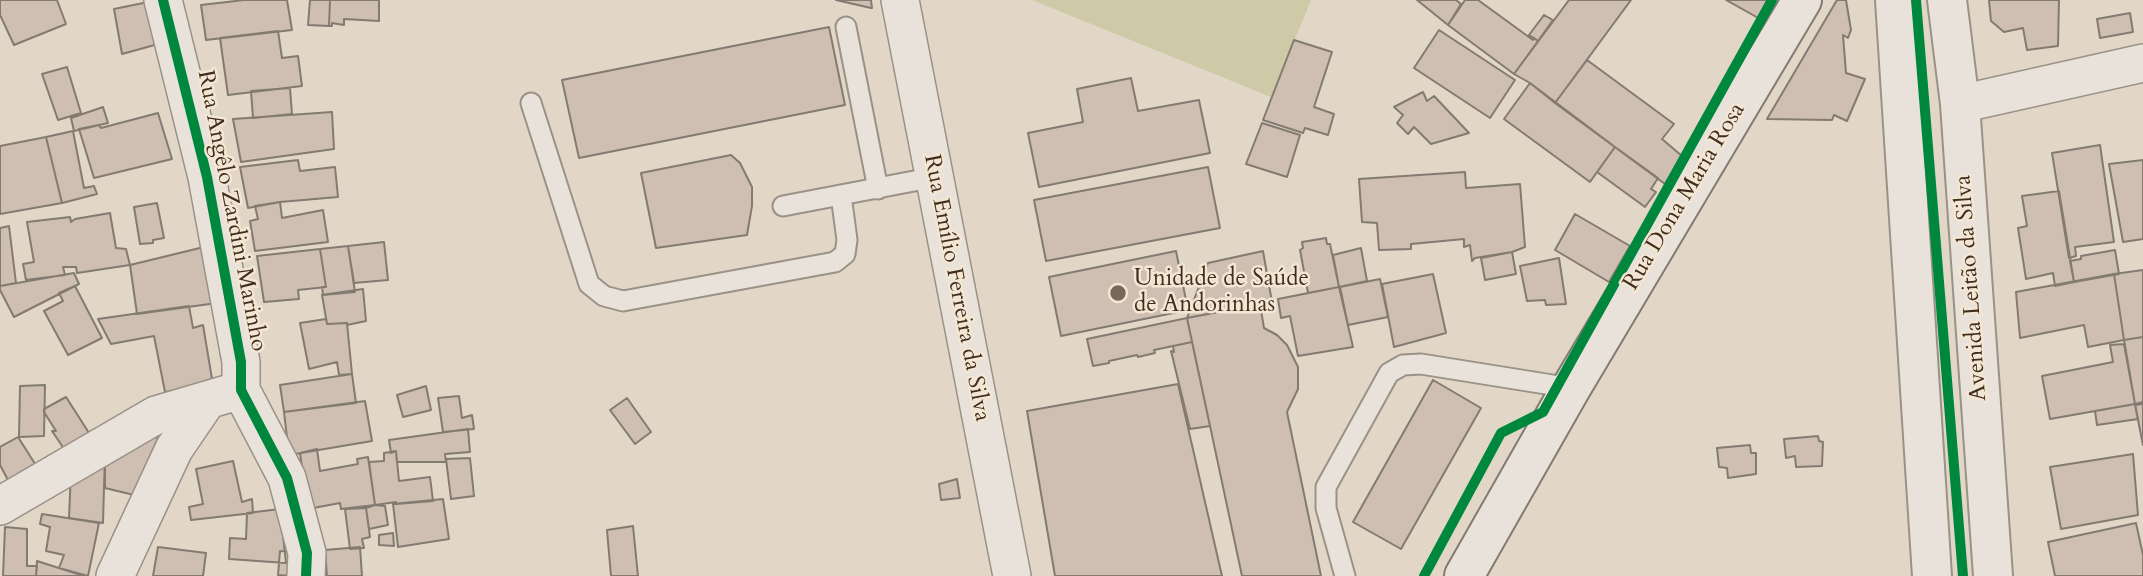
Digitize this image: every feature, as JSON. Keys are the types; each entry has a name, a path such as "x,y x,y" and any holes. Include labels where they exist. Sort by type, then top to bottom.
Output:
{"street":[{"name":"Rua Angêlo Zardini Marinho","path":"163,0 208,177 241,362 241,390"},
{"name":"Rua Emílio Ferreira da Silva","path":"900,0 1012,576"},
{"name":"Rua Dona Maria Rosa","path":"1464,576 1571,388 1802,0"},
{"path":"1895,0 1932,576"},
{"name":"Avenida Leitão da Silva","path":"1947,0 1960,104 1993,576"},
{"path":"1960,104 2143,63"},
{"path":"0,506 156,415 241,390 287,478 307,554 306,576"},
{"path":"115,576 174,449 206,401"}],"lane":[{"path":"846,27 878,189"},
{"path":"531,103 589,284 604,296 623,301 835,262 845,254 847,240 841,195"},
{"path":"783,206 935,177"},
{"path":"1345,576 1325,508 1326,487 1389,373 1403,365 1421,365 1571,388"}],"shaded area":[{"path":"1032,0 1311,0 1271,97"}],"building":[{"path":"0,0 57,0 66,24 14,45 0,15"},
{"path":"244,0 287,0 292,30 206,40 201,5"},
{"path":"310,0 330,0 329,26 308,25"},
{"path":"330,0 379,0 379,21 344,19 344,25 332,23 332,26 329,26"},
{"path":"836,0 871,0 872,8 871,8"},
{"path":"1417,0 1456,0 1461,4 1448,25"},
{"path":"1465,0 1478,0 1538,41 1514,74 1448,25"},
{"path":"1569,0 1631,0 1555,103 1514,74"},
{"path":"1726,0 1771,0 1760,19"},
{"path":"1837,0 1846,0 1851,30 1848,38 1843,35 1846,73 1865,79 1847,121 1834,115 1832,120 1767,119"},
{"path":"1989,0 2059,0 2058,46 2027,50 2023,28 2004,32 1991,21"},
{"path":"153,1 162,43 122,54 114,9"},
{"path":"2130,13 2133,32 2100,38 2097,19"},
{"path":"1544,15 1553,20 1538,41 1529,35"},
{"path":"829,27 845,105 579,158 562,80"},
{"path":"1439,30 1515,80 1490,118 1414,68"},
{"path":"278,31 282,58 298,56 302,86 228,95 220,38"},
{"path":"1294,40 1332,52 1314,107 1334,114 1328,135 1305,128 1303,133 1263,120"},
{"path":"1587,60 1674,124 1662,139 1682,156 1665,184 1555,103"},
{"path":"67,67 81,113 58,120 42,74"},
{"path":"1131,78 1138,111 1199,100 1210,153 1039,187 1028,133 1083,122 1077,89"},
{"path":"1530,83 1615,147 1590,182 1504,119"},
{"path":"290,88 292,114 253,118 251,91"},
{"path":"1423,92 1427,101 1434,96 1469,133 1431,144 1414,127 1408,134 1397,123 1403,115 1394,107"},
{"path":"103,107 108,123 74,131 71,118"},
{"path":"332,112 334,149 241,162 233,119"},
{"path":"158,113 172,159 94,178 79,129 99,125 101,128"},
{"path":"1262,123 1300,135 1287,177 1246,164"},
{"path":"73,131 84,188 94,186 97,194 62,203 46,137"},
{"path":"46,137 62,203 0,214 0,146"},
{"path":"2100,145 2114,242 2075,247 2076,256 2069,258 2052,153"},
{"path":"1615,147 1658,178 1651,189 1656,192 1645,207 1597,172"},
{"path":"731,155 740,163 752,187 747,235 656,248 641,173"},
{"path":"298,160 300,171 335,167 338,197 248,208 240,167"},
{"path":"2143,160 2143,239 2123,242 2109,164"},
{"path":"1208,167 1220,228 1046,261 1034,200"},
{"path":"1465,172 1466,188 1520,184 1525,247 1475,258 1472,261 1470,245 1464,247 1464,239 1411,244 1411,249 1379,250 1377,223 1362,222 1359,179"},
{"path":"2059,191 2074,282 2055,286 2053,273 2026,279 2018,228 2027,226 2022,196"},
{"path":"280,202 282,218 323,210 328,242 255,251 250,221 258,219 255,206"},
{"path":"157,203 164,238 153,240 153,243 140,244 134,207"},
{"path":"110,213 116,248 126,249 130,265 77,273 76,267 63,267 65,275 26,280 23,264 34,262 27,222 70,217 71,222"},
{"path":"1575,214 1630,246 1609,282 1555,250"},
{"path":"9,226 16,283 0,286 0,228"},
{"path":"1326,238 1327,244 1330,244 1339,287 1308,293 1300,250 1303,248 1302,242"},
{"path":"384,242 388,280 354,283 348,246"},
{"path":"208,246 217,303 137,314 130,265"},
{"path":"348,246 355,292 323,295 322,287 326,287 320,249"},
{"path":"1361,248 1367,281 1339,287 1333,255"},
{"path":"320,249 326,287 298,290 299,299 264,302 257,256"},
{"path":"2115,250 2119,274 2074,282 2070,261 2081,259 2081,256"},
{"name":"Unidade de Saúde de Andorinhas","path":"1176,251 1188,310 1061,336 1049,277"},
{"path":"1263,251 1272,302 1187,318 1208,263"},
{"path":"1512,252 1516,274 1485,280 1481,258"},
{"path":"1559,258 1566,304 1546,305 1545,300 1527,301 1520,266"},
{"path":"2143,270 2143,337 2124,340 2114,274"},
{"path":"74,273 79,284 14,317 0,290 0,286"},
{"path":"1433,274 1446,333 1394,347 1382,284"},
{"path":"2114,274 2124,340 2088,347 2084,325 2020,338 2016,292"},
{"path":"1380,279 1388,317 1348,325 1340,287"},
{"path":"75,286 102,338 68,355 44,311 63,301 59,293"},
{"path":"1339,287 1353,347 1298,356 1290,316 1281,318 1278,299"},
{"path":"363,289 366,321 347,325 327,324 322,295"},
{"path":"1260,304 1264,328 1287,345 1298,367 1298,389 1287,412 1321,576 1242,576 1187,318"},
{"path":"189,306 193,328 203,325 213,385 165,392 154,336 111,344 98,319"},
{"path":"1187,318 1192,342 1093,366 1087,339"},
{"path":"326,319 327,324 347,323 352,374 339,375 337,362 309,369 300,323"},
{"path":"2143,337 2143,402 2135,404 2124,340"},
{"path":"1192,342 1210,426 1190,429 1171,351 1174,352 1173,346"},
{"path":"2124,344 2135,404 2050,419 2042,376 2113,362 2110,345"},
{"path":"352,374 356,403 284,412 280,385"},
{"path":"1433,380 1481,408 1401,549 1353,522"},
{"path":"1178,384 1222,576 1055,576 1027,411"},
{"path":"45,385 44,436 19,437 20,386"},
{"path":"426,386 431,410 403,417 397,395"},
{"path":"459,396 462,418 472,415 474,429 443,432 438,398"},
{"path":"66,397 98,447 73,462 52,431 56,431 44,412 44,409"},
{"path":"627,398 651,432 635,444 610,410"},
{"path":"365,401 372,441 289,455 284,412"},
{"path":"2135,404 2138,419 2097,425 2095,411"},
{"path":"2143,404 2143,445 2135,405"},
{"path":"468,429 470,452 445,454 446,462 397,462 396,451 391,453 389,440"},
{"path":"151,435 158,438 134,495 105,488 105,453"},
{"path":"1818,436 1819,441 1823,442 1822,466 1796,467 1795,456 1786,458 1784,439"},
{"path":"18,437 44,478 16,495 0,465 0,447"},
{"path":"1750,445 1751,453 1756,453 1756,474 1728,478 1727,468 1719,467 1717,448"},
{"path":"317,449 320,471 358,464 357,459 368,457 375,505 341,509 340,503 308,509 300,453"},
{"path":"396,451 399,481 430,477 433,501 375,505 369,462 384,461 384,453"},
{"path":"105,453 103,523 69,518 71,470"},
{"path":"2133,454 2138,515 2061,529 2050,467"},
{"path":"470,458 474,496 451,499 446,459"},
{"path":"233,461 242,502 252,499 253,513 191,520 189,507 203,504 196,469"},
{"path":"957,479 960,498 941,500 939,484"},
{"path":"443,499 449,539 398,547 393,504"},
{"path":"385,506 388,525 369,529 366,508"},
{"path":"366,508 370,537 362,539 364,548 350,549 345,509"},
{"path":"280,509 286,563 229,559 230,538 246,539 247,513"},
{"path":"42,514 99,523 88,576 59,568 64,555 46,551 50,527 40,524"},
{"path":"2136,523 2143,555 2143,576 2055,576 2048,542"},
{"path":"633,526 638,576 611,576 607,530"},
{"path":"5,527 27,529 27,566 37,566 36,576 3,576"},
{"path":"393,533 394,546 379,545 379,535"},
{"path":"158,547 206,553 203,576 153,576"},
{"path":"360,547 362,576 327,576 325,550"},
{"path":"280,551 305,553 292,576 278,575"},
{"path":"37,561 59,568 84,576 36,576"}],"cycle path":[{"path":"163,0 207,177 241,362 241,390 287,478 307,553 306,576"},
{"path":"1424,576 1501,433 1543,412 1772,0"},
{"path":"1916,0 1963,576"}],"place":[{"name":"Unidade de Saúde de Andorinhas","path":"1118,293"}]}
